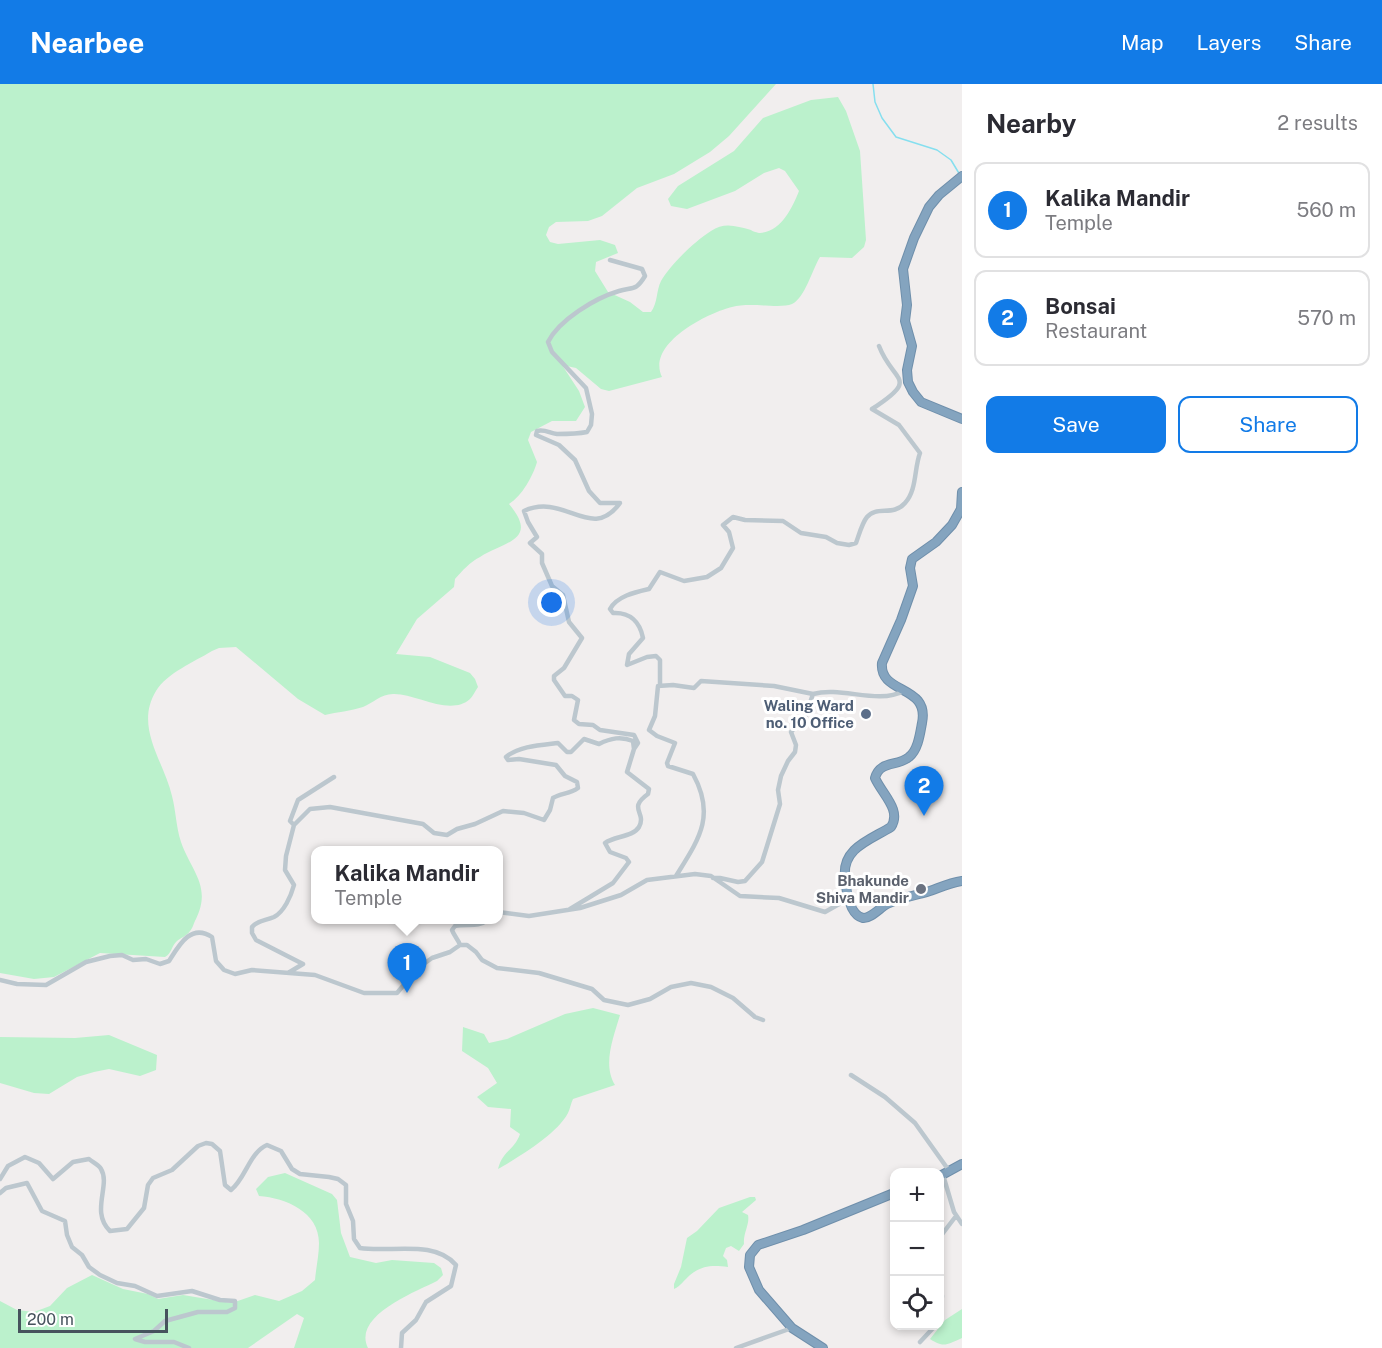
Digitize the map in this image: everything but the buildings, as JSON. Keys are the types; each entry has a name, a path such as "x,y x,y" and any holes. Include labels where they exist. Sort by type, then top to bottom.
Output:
{"highway":[{"path":"962,176 939,195 930,207 914,238 903,269 907,305 905,321 912,346 907,370 908,382 912,392 921,402 962,419"},
{"path":"962,492 961,509 952,525 936,542 912,559 910,568 914,586 901,621 884,656 882,668 888,680 918,699 923,708 923,720 916,749 909,757 880,767 875,778 896,818 891,827 852,851 844,869 849,898 855,913 861,918 867,918 880,908 900,898 930,891 947,883 962,881"},
{"path":"944,1174 962,1164"},
{"path":"823,1348 792,1328 759,1290 749,1267 750,1255 758,1245 803,1230 890,1195"}],"street":[{"path":"570,909 613,883 629,862 626,858 610,852 605,843 619,835 633,832 639,827 637,807 639,800 648,794 648,789 627,772 638,743 634,735 579,724 574,720 578,700 572,696 565,696 554,680 554,676 564,668 582,638 569,622 563,595 552,586 542,563 542,554 530,543 537,537 524,511 534,507 554,506 575,515 593,519 604,518 613,513 620,503 600,503 589,491 575,460 559,445 536,435 537,431 542,430 555,434 579,434 586,432 591,425 592,414 586,388 552,352 548,342 554,330 577,311 619,291 632,290 645,276 642,269 631,264 610,260"},
{"path":"676,876 689,856 704,822 699,786 693,774 668,766 667,763 675,743 649,730 655,716 658,686 660,686 660,660 656,656 647,657 627,665 629,654 642,638 641,627 626,615 613,614 610,609 612,605 630,594 649,589 660,572 684,581 707,577 721,568 733,548 729,532 723,525 733,517 745,520 783,521 801,533 826,537 837,543 849,545 856,543 868,515 878,510 894,511 904,505 910,496 915,465 920,453 899,425 872,409 895,392 900,384 900,376 887,361 879,345"},
{"path":"660,686 694,688 701,681 710,681 782,687 813,694 824,691 866,696 890,695 904,691"},
{"path":"503,913 529,916 570,909 621,895 647,880 676,876 695,874 738,882 744,881 762,862 780,804 778,790 781,776 795,752 796,745 791,732 806,715 813,694"},
{"path":"288,973 303,964 256,940 252,927 256,922 276,917 291,896 294,885 285,870 286,856 294,825 310,809 330,807 423,824 434,833 447,835 457,828 475,824 502,811 524,813 544,820 553,798 571,794 578,788 578,782 565,776 556,765 519,759 508,760 506,758 510,753 558,743 567,752 571,752 585,739 599,744 624,738 633,741 634,749"},
{"path":"294,825 290,821 298,800 334,777"},
{"path":"713,878 740,896 779,898 825,912 849,898"},
{"path":"460,945 452,930 455,926 478,924"},
{"path":"0,980 17,984 46,985 86,962 110,956 122,956 133,960 146,959 160,964 169,961 183,940 193,933 206,933 212,937 216,961 224,970 234,974 252,970 315,975 364,993 397,993 418,968 432,958 450,952 460,945 467,945 482,960 497,968 539,973 592,989 604,1000 628,1005 650,999 671,987 691,983 711,987 733,998 755,1017 763,1020"},
{"path":"851,1075 885,1097 915,1123 941,1168"},
{"path":"0,1179 8,1166 25,1157 39,1163 53,1179 73,1162 89,1159 101,1168 104,1180 101,1208 104,1225 110,1231 122,1230 127,1229 144,1208 148,1185 153,1178 172,1170 198,1146 206,1143 212,1144 220,1151 225,1185 231,1190 239,1183 258,1150 267,1145 275,1148 281,1151 292,1169 300,1174 338,1179 346,1185 346,1204 353,1221 354,1239 360,1248 423,1248 449,1257 456,1266 450,1286 426,1302 416,1320 406,1327 402,1333 401,1348"},
{"path":"944,1174 956,1216 962,1224"},
{"path":"0,1193 6,1188 27,1183 42,1211 65,1221 72,1247 82,1255 89,1267 100,1275 157,1296 192,1291 220,1300 236,1301 235,1308 226,1312 198,1312 165,1321 154,1331 135,1339 145,1342 174,1342 189,1348"},
{"path":"944,1231 956,1216"},
{"path":"736,1348 792,1328"},
{"path":"920,1342 931,1330"}],"green space":[{"path":"0,84 776,84 729,136 710,152 674,174 637,188 602,216 588,221 556,222 549,227 546,235 550,242 558,244 600,240 615,245 618,253 596,262 595,271 608,292 630,302 643,312 651,312 659,285 665,275 705,235 716,228 725,226 740,227 759,233 768,231 785,218 799,191 785,171 779,168 764,173 735,191 687,209 671,206 668,199 678,186 734,151 763,118 811,100 838,97 846,111 860,151 866,240 864,247 852,258 820,257 801,296 792,304 732,307 695,323 671,342 663,353 659,365 662,377 609,391 601,389 576,368 562,365 579,391 585,407 576,421 552,421 531,432 528,440 537,462 526,485 509,504 521,525 520,532 509,543 476,559 463,570 455,579 454,587 417,619 396,654 430,657 470,673 478,687 470,699 453,706 389,694 354,710 325,715 298,699 236,647 219,648 212,651 181,668 167,679 156,691 150,704 149,731 172,796 181,842 201,888 200,907 193,927 176,942 165,957 100,953 54,977 34,979 0,973"},
{"path":"593,1008 620,1015 609,1059 611,1077 615,1085 573,1099 568,1113 555,1129 537,1144 498,1169 520,1134 510,1127 511,1109 488,1107 477,1097 497,1083 488,1068 462,1051 463,1027 484,1034 489,1043 507,1039 565,1014"},
{"path":"109,1035 157,1055 156,1070 140,1076 109,1069 94,1072 77,1077 49,1094 34,1093 0,1083 0,1037 75,1038"},
{"path":"285,1173 332,1194 337,1200 341,1233 350,1257 376,1263 392,1260 434,1263 441,1268 443,1275 437,1281 401,1299 377,1316 365,1336 368,1348 294,1348 304,1318 297,1314 248,1348 0,1348 0,1301 17,1310 34,1312 50,1306 67,1288 92,1275 123,1289 148,1294 158,1299 183,1295 232,1303 255,1295 279,1301 302,1291 315,1280 319,1252 318,1232 307,1215 299,1209 280,1200 259,1196 256,1189 268,1177"},
{"path":"755,1197 756,1200 742,1212 748,1215 744,1244 739,1251 731,1246 726,1248 723,1256 727,1260 728,1267 713,1266 699,1269 674,1289 687,1238 719,1208"},
{"path":"962,1309 962,1338 945,1344 939,1344 930,1339 937,1330 944,1330 945,1320"}],"waterway":[{"path":"873,84 875,102 882,118 896,137 937,150 951,160 960,175"}],"place":[{"name":"Waling Ward no. 10 Office","path":"866,714"},
{"name":"Bonsai","path":"924,816"},
{"name":"Bhakunde Shiva Mandir","path":"921,889"},
{"name":"Kalika Mandir","path":"407,993"}]}
